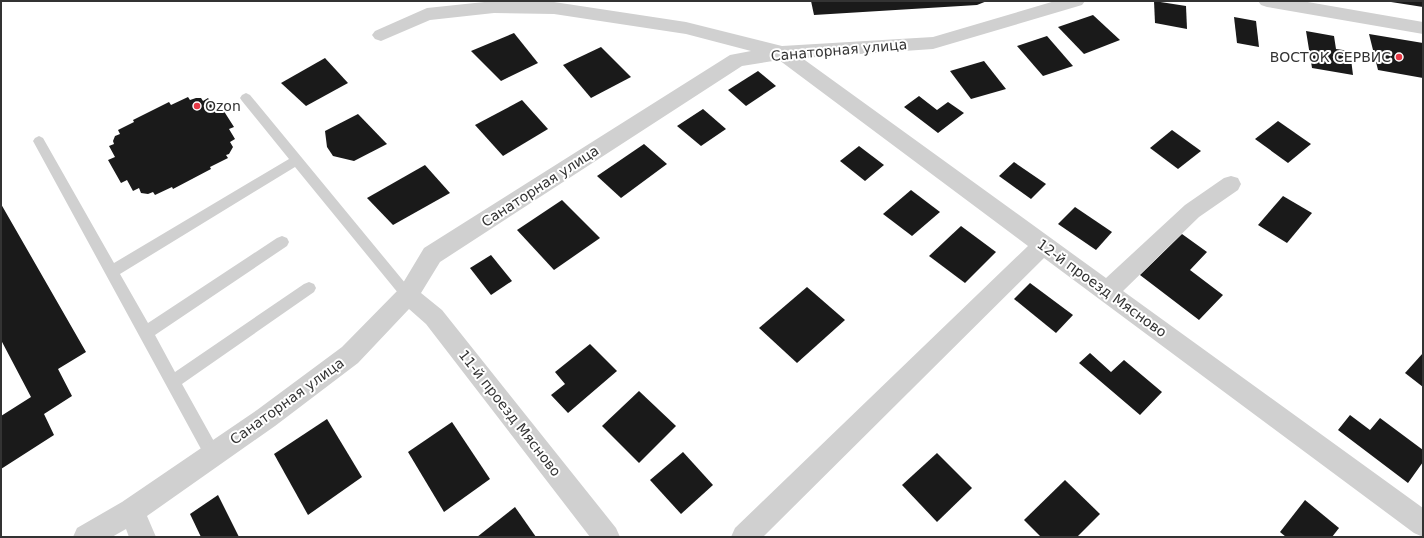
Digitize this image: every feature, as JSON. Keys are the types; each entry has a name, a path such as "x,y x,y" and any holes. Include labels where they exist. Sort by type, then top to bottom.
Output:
{"street":[{"name":"Санаторная улица","path":"86,537 131,511 350,355 408,295 432,255 737,60 782,53 933,43 1076,1"},
{"path":"1268,1 1423,28"},
{"path":"381,35 427,14 494,7 554,8 686,28 782,53"},
{"name":"12-й проезд Мясново","path":"782,53 1423,524"},
{"path":"1107,292 1192,211 1231,184"},
{"path":"744,537 1042,244"},
{"name":"11-й проезд Мясново","path":"408,295 434,317 607,537"},
{"path":"131,511 144,537"}],"lane":[{"path":"246,98 408,295"},
{"path":"38,141 213,454"},
{"path":"111,272 297,160"},
{"path":"145,333 282,242"},
{"path":"173,382 309,288"}],"building":[{"path":"811,1 987,1 977,5 814,15"},
{"path":"1154,1 1186,6 1187,29 1155,23"},
{"path":"1423,1 1423,7 1391,2"},
{"path":"1093,15 1120,40 1084,54 1058,27"},
{"path":"1234,17 1256,21 1259,47 1237,43"},
{"path":"1306,31 1334,36 1336,49 1350,51 1353,75 1312,68"},
{"path":"514,33 538,63 501,81 471,51"},
{"name":"ВОСТОК СЕРВИС","path":"1369,34 1423,43 1423,78 1378,70"},
{"path":"1047,36 1073,66 1043,76 1017,46"},
{"path":"601,47 631,77 591,98 563,65"},
{"path":"325,58 348,83 306,106 281,83"},
{"path":"984,61 1006,89 971,99 950,71"},
{"path":"758,71 776,86 746,106 728,90"},
{"path":"919,96 937,110 948,102 964,113 938,133 904,107"},
{"path":"188,97 190,100 201,98 203,101 208,98 215,108 220,105 234,127 229,129 235,139 230,142 233,147 229,154 226,155 228,158 210,167 211,169 173,189 172,187 155,195 153,192 148,194 141,193 139,188 133,191 127,180 121,183 108,160 115,157 109,146 114,144 113,141 115,136 120,134 118,130 134,122 133,120 169,102 171,105"},
{"path":"522,100 548,129 503,156 475,125"},
{"path":"703,109 726,129 701,146 677,126"},
{"path":"358,114 387,144 354,161 333,156 327,147 325,131"},
{"path":"1278,121 1311,144 1288,163 1255,139"},
{"path":"1172,130 1201,151 1178,169 1150,148"},
{"path":"644,144 667,164 621,198 597,176"},
{"path":"859,146 884,165 865,181 840,161"},
{"path":"1014,162 1046,184 1031,199 999,176"},
{"path":"425,165 450,193 393,225 367,198"},
{"path":"911,190 940,212 912,236 883,214"},
{"path":"1283,196 1312,213 1287,243 1258,225"},
{"path":"562,200 600,238 554,270 517,230"},
{"path":"1,204 86,352 58,369 72,396 44,414 54,435 1,469 1,416 31,397 1,340"},
{"path":"1075,207 1112,232 1096,250 1058,224"},
{"path":"961,226 996,252 965,283 929,256"},
{"path":"1182,234 1207,252 1190,270 1223,295 1199,320 1140,275"},
{"path":"491,255 512,281 491,295 470,268"},
{"path":"1030,283 1073,315 1056,333 1014,299"},
{"path":"807,287 845,320 797,363 759,328"},
{"path":"590,344 617,371 568,413 551,395 565,384 555,372"},
{"path":"1090,353 1111,372 1124,360 1162,392 1140,415 1079,363"},
{"path":"1423,353 1423,387 1405,373"},
{"path":"639,391 676,426 639,463 602,426"},
{"path":"1350,415 1370,430 1380,418 1423,450 1423,462 1408,483 1338,430"},
{"path":"327,419 362,477 308,515 274,454"},
{"path":"452,422 490,479 444,512 408,452"},
{"path":"683,452 713,485 681,514 650,480"},
{"path":"937,453 972,488 937,522 902,485"},
{"path":"1065,480 1100,514 1077,537 1041,537 1024,520"},
{"path":"218,495 239,537 201,537 190,514"},
{"path":"1305,500 1339,528 1332,537 1286,537 1280,532"},
{"path":"515,507 536,537 477,537"}],"place":[{"name":"ВОСТОК СЕРВИС","path":"1399,57"},
{"name":"Ozon","path":"197,106"}]}
